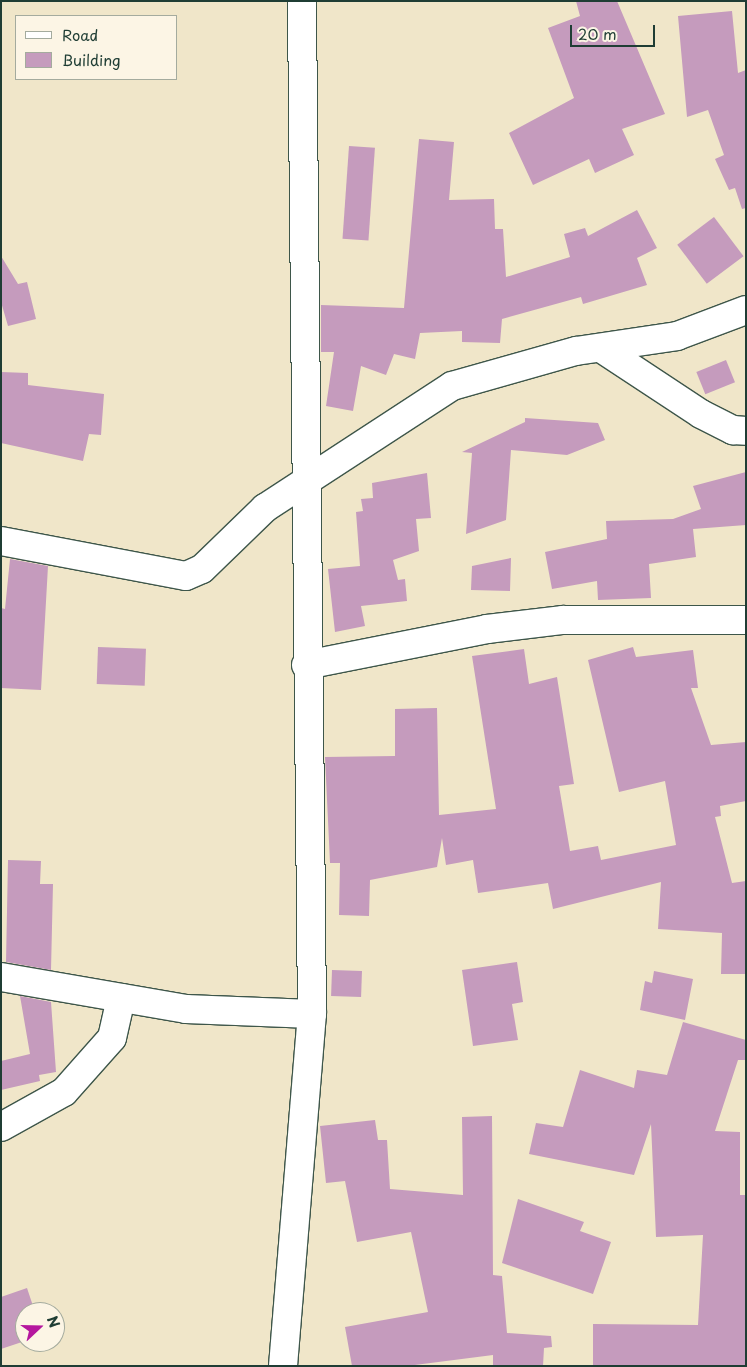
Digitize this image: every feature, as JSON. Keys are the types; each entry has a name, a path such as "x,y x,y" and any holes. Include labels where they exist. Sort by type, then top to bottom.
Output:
{"street":[{"path":"283,1366 312,1014 304,481 302,1"},
{"path":"1,541 186,576 202,569 265,508 452,386 576,351 604,350 677,336 746,310"},
{"path":"604,350 701,414 733,430 746,431"},
{"path":"306,665 487,629 563,620 746,620"},
{"path":"1,977 186,1009 312,1014"},
{"path":"1,1127 64,1092 112,1038 120,998"}],"building":[{"path":"576,1 617,1 665,114 622,129 634,155 595,173 589,159 533,185 509,133 574,98 548,28 580,16"},
{"path":"732,11 738,73 746,70 746,208 742,209 735,188 729,190 715,159 724,155 708,110 687,117 678,16"},
{"path":"419,139 454,142 449,200 494,199 495,229 503,229 506,277 570,257 564,234 585,228 588,236 637,210 657,248 637,258 647,285 583,304 581,297 502,319 500,343 462,342 462,331 420,333 415,359 394,354 386,375 361,366 353,411 326,406 334,352 321,352 321,305 404,308"},
{"path":"349,146 375,148 368,241 343,239"},
{"path":"714,217 743,256 707,284 677,245"},
{"path":"1,256 18,284 27,282 36,319 8,326 1,302"},
{"path":"726,360 735,382 705,394 696,372"},
{"path":"1,372 28,373 28,385 104,394 101,435 89,434 83,461 1,443"},
{"path":"525,418 598,423 605,440 567,455 511,450 506,520 466,534 472,453 462,452 525,422"},
{"path":"746,472 746,525 693,529 696,557 649,564 651,598 598,600 597,581 552,589 545,552 607,539 606,521 673,519 701,509 693,486"},
{"path":"427,473 431,518 416,519 419,551 393,560 398,580 405,579 407,601 361,606 365,626 335,632 328,569 360,566 356,512 363,511 361,499 373,498 372,483"},
{"path":"511,558 510,591 471,590 472,566"},
{"path":"10,559 48,566 41,690 1,688 1,608 5,609"},
{"path":"98,647 146,649 145,686 97,684"},
{"path":"633,647 636,657 693,650 698,688 691,688 711,745 746,742 746,801 720,806 721,816 715,817 732,883 746,881 746,974 721,974 722,933 658,929 661,882 553,909 548,883 478,893 473,860 446,865 442,838 437,867 370,880 369,916 339,915 340,863 330,863 325,757 395,756 395,709 437,708 439,815 496,809 472,656 524,649 529,684 557,677 574,784 559,786 570,851 598,846 601,860 676,845 665,781 619,792 588,660"},
{"path":"8,860 41,861 40,884 53,884 51,970 6,962"},
{"path":"517,962 523,1002 512,1004 518,1040 473,1046 462,970"},
{"path":"332,970 362,971 361,997 331,996"},
{"path":"654,971 693,979 685,1020 640,1010 645,981 652,983"},
{"path":"20,996 51,1002 56,1072 39,1075 40,1081 1,1090 1,1061 30,1054"},
{"path":"683,1022 746,1040 746,1060 738,1060 715,1131 740,1132 740,1195 746,1195 746,1366 593,1366 593,1324 698,1325 703,1235 656,1237 651,1124 634,1175 529,1154 536,1123 563,1127 580,1070 634,1088 637,1070 667,1075"},
{"path":"492,1116 493,1275 502,1276 507,1333 551,1336 552,1347 544,1348 543,1366 493,1366 493,1355 407,1366 352,1366 345,1327 428,1312 411,1232 357,1242 345,1181 326,1183 320,1126 375,1120 378,1140 387,1140 390,1189 463,1195 462,1117"},
{"path":"518,1199 584,1222 580,1231 611,1242 593,1294 502,1263"},
{"path":"27,1288 32,1302 15,1302 15,1344 1,1349 1,1297"}]}
